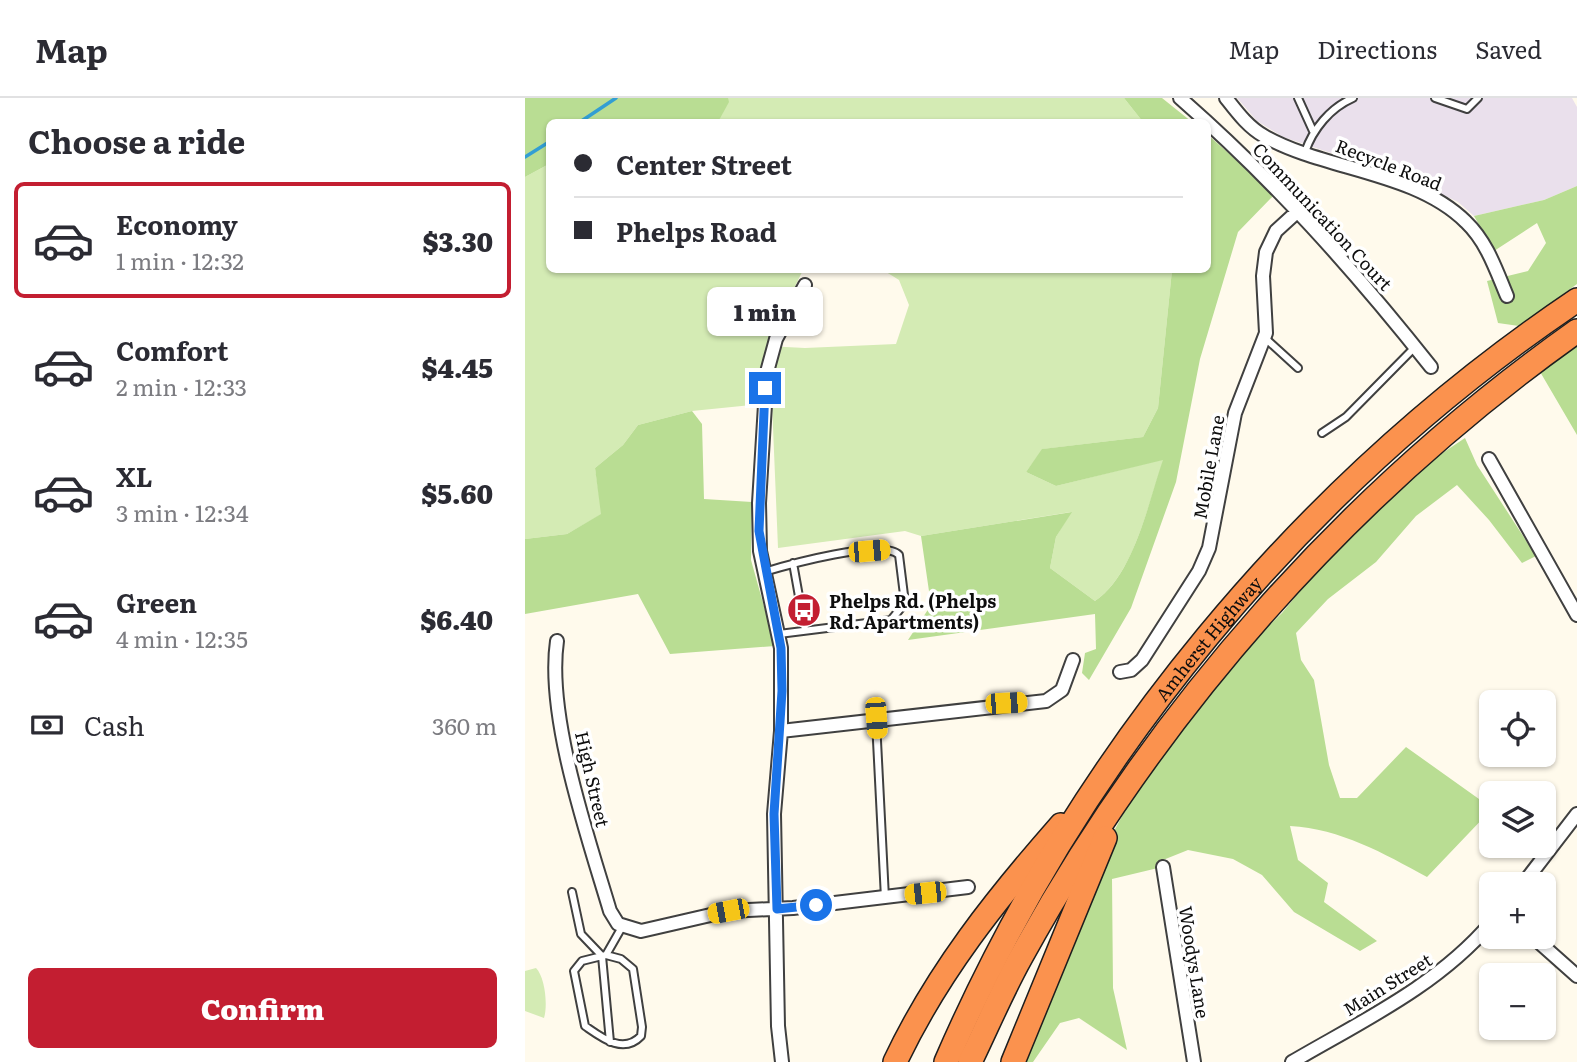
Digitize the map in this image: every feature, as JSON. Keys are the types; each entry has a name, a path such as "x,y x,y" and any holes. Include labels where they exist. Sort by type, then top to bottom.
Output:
{"highway":[{"name":"Amherst Highway","path":"946,1062 1010,931 1115,756 1183,667 1301,533 1409,431 1577,297"},
{"name":"Amherst Highway","path":"970,1062 1020,959 1124,789 1224,660 1350,521 1446,434 1577,331"},
{"path":"1013,1062 1109,828 1150,755"},
{"path":"895,1062 938,982 971,932 1069,816 1115,756"}],"street":[{"name":"Communication Court","path":"1180,98 1202,119"},
{"name":"Recycle Road","path":"1226,98 1257,131 1279,143 1371,173 1453,211 1484,244 1507,296"},
{"name":"Communication Court","path":"1211,127 1299,210 1431,367"},
{"name":"Mobile Lane","path":"1120,672 1131,670 1142,660 1199,571 1215,528 1235,413 1265,338 1263,276 1266,252 1276,231 1299,210"},
{"path":"782,1062 778,1026 774,814 781,731 779,634 764,572 759,503 767,372 776,339 805,285"},
{"path":"1489,459 1577,615"},
{"name":"High Street","path":"557,641 555,670 566,750 618,924"},
{"path":"781,731 876,718 1046,701 1062,690 1073,660"},
{"path":"1532,872 1577,814"},
{"name":"Woodys Lane","path":"1163,867 1193,1062"},
{"path":"618,924 641,930 728,911 777,909 968,887"},
{"name":"Main Street","path":"1292,1062 1423,985 1462,954 1479,936"},
{"path":"1547,949 1577,976"}],"lane":[{"path":"1298,98 1313,131"},
{"path":"1305,152 1313,131 1344,102 1353,98"},
{"path":"1435,98 1467,109 1478,98"},
{"path":"1265,338 1299,368"},
{"path":"1322,433 1346,417 1415,347"},
{"path":"764,572 831,555 888,550 899,555 905,603 894,618 883,622 779,634"},
{"path":"793,563 805,630"},
{"path":"876,718 884,898"},
{"path":"572,892 581,934 604,956"},
{"path":"610,1042 604,956 618,924"},
{"path":"604,956 621,959 633,969 642,1027 636,1041 620,1045 610,1042 585,1026 574,971 582,961 604,956"}],"shaded area":[{"path":"1237,98 1572,98 1577,107 1577,186 1544,200 1474,216 1458,202 1412,180 1283,137 1257,121"}],"green space":[{"path":"525,98 728,98 729,102 720,119 546,119 546,166 525,177"},
{"path":"728,98 1124,98 1141,119 719,119"},
{"path":"1124,98 1162,98 1188,119 1141,119"},
{"path":"1211,138 1275,194 1238,232 1200,359 1176,482 1131,608 1089,680 1082,673 1085,653 1096,649 1095,614 908,640 931,605 921,536 1072,512 1056,537 1050,568 1095,601 1109,589 1120,574 1138,537 1163,460 1056,486 1026,472 1042,449 1143,437 1158,408 1172,273 1211,273"},
{"path":"546,166 546,273 802,273 766,346 805,348 896,344 909,305 899,280 888,273 1172,273 1158,408 1143,437 1043,449 1026,472 1056,486 1164,459 1138,537 1120,574 1109,589 1095,601 1050,568 1056,537 1071,512 921,536 905,531 778,548 772,403 692,411 638,425 623,445 595,468 602,514 567,534 525,539 525,177"},
{"path":"1577,186 1577,284 1519,326 1498,323 1487,281 1528,271 1546,243 1537,223 1494,251 1474,216 1544,200"},
{"path":"1577,338 1577,435 1539,370"},
{"path":"692,411 702,424 704,499 752,502 751,560 775,646 670,654 638,594 525,614 525,539 567,534 601,514 595,468 623,445 638,425"},
{"path":"1465,438 1477,465 1536,556 1522,563 1489,520 1457,485 1416,516 1376,562 1328,599 1296,633 1301,660 1314,680 1329,765 1340,798 1357,798 1406,747 1479,799 1479,822 1427,877 1378,851 1344,837 1290,826 1298,860 1328,883 1324,902 1377,941 1360,951 1294,912 1262,875 1233,859 1188,850 1158,862 1158,868 1112,879 1113,988 1127,1050 1079,1018 1060,1023 1033,1062 1024,1062 1114,831 1141,781 1230,663 1282,613 1341,541 1417,470"},
{"path":"536,968 542,978 545,992 544,1018 525,1011 525,971"}],"waterway":[{"path":"584,119 616,98"},
{"path":"525,157 546,144"}],"place":[{"name":"Phelps Rd. (Phelps Rd. Apartments)","path":"804,610"}],"route":[{"path":"765,388 766,413 759,503 760,551 778,626 782,691 779,770 774,814 777,909 816,905"}]}
